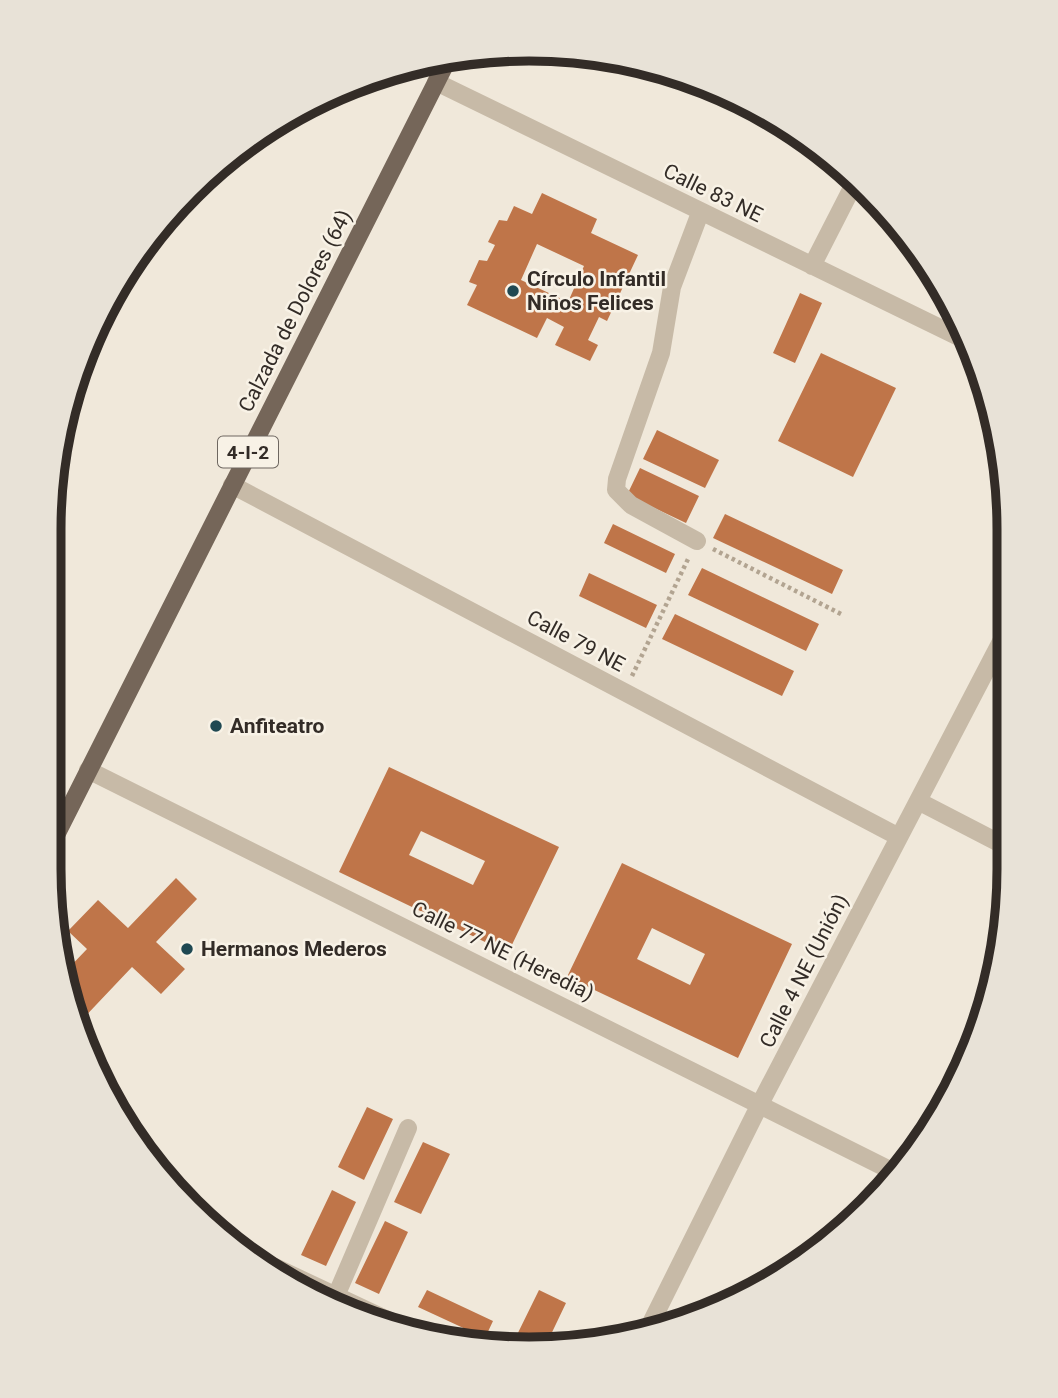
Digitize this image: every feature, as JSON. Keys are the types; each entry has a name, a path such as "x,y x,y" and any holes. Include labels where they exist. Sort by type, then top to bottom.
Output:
{"main road":[{"name":"Calzada de Dolores (64)","path":"61,825 443,69"}],"street":[{"name":"Calle 83 NE","path":"436,82 955,335"},
{"path":"812,266 851,190"},
{"path":"697,541 631,505 616,490 617,479 661,353 671,287 700,213"},
{"name":"Calle 79 NE","path":"232,485 899,837"},
{"name":"Calle 4 NE (Unión)","path":"652,1320 760,1104 997,649"},
{"name":"Calle 77 NE (Heredia)","path":"88,770 888,1169"},
{"path":"918,801 997,842"},
{"path":"336,1295 408,1128"}],"path":[{"path":"624,692 697,541 843,615"}],"building":[{"path":"542,193 597,219 591,233 638,255 607,321 599,317 588,340 598,345 590,361 555,345 564,327 547,318 537,338 467,305 477,285 469,282 479,260 487,261 495,245 488,242 499,220 507,221 514,206 532,214","holes":["537,244 584,266 568,302 521,280"]},
{"path":"800,293 822,303 795,363 773,353"},
{"path":"821,353 896,388 853,477 778,441"},
{"path":"657,430 719,460 705,488 643,459"},
{"path":"640,468 699,496 686,523 627,495"},
{"path":"725,514 843,570 832,594 713,538"},
{"path":"613,524 675,554 666,573 604,543"},
{"path":"702,568 819,624 806,651 688,595"},
{"path":"589,573 657,605 646,628 579,596"},
{"path":"675,614 794,671 782,696 662,639"},
{"path":"389,767 559,847 508,953 339,872","holes":["421,831 485,861 473,885 409,855"]},
{"path":"622,863 792,944 738,1058 567,977","holes":["652,928 705,954 690,985 637,959"]},
{"path":"176,878 197,899 156,942 185,969 161,994 132,967 85,1016 71,965 87,949 68,931 98,900 128,928"},
{"path":"367,1107 393,1119 364,1180 338,1167"},
{"path":"423,1142 450,1154 421,1214 394,1202"},
{"path":"332,1190 356,1202 326,1266 301,1255"},
{"path":"385,1221 408,1232 379,1294 355,1283"},
{"path":"427,1290 493,1321 486,1335 476,1334 418,1307"},
{"path":"539,1290 566,1303 550,1336 516,1337"}],"place":[{"name":"Círculo Infantil Niños Felices","path":"513,291"},
{"name":"Anfiteatro","path":"216,726"},
{"name":"Hermanos Mederos","path":"187,949"}]}
